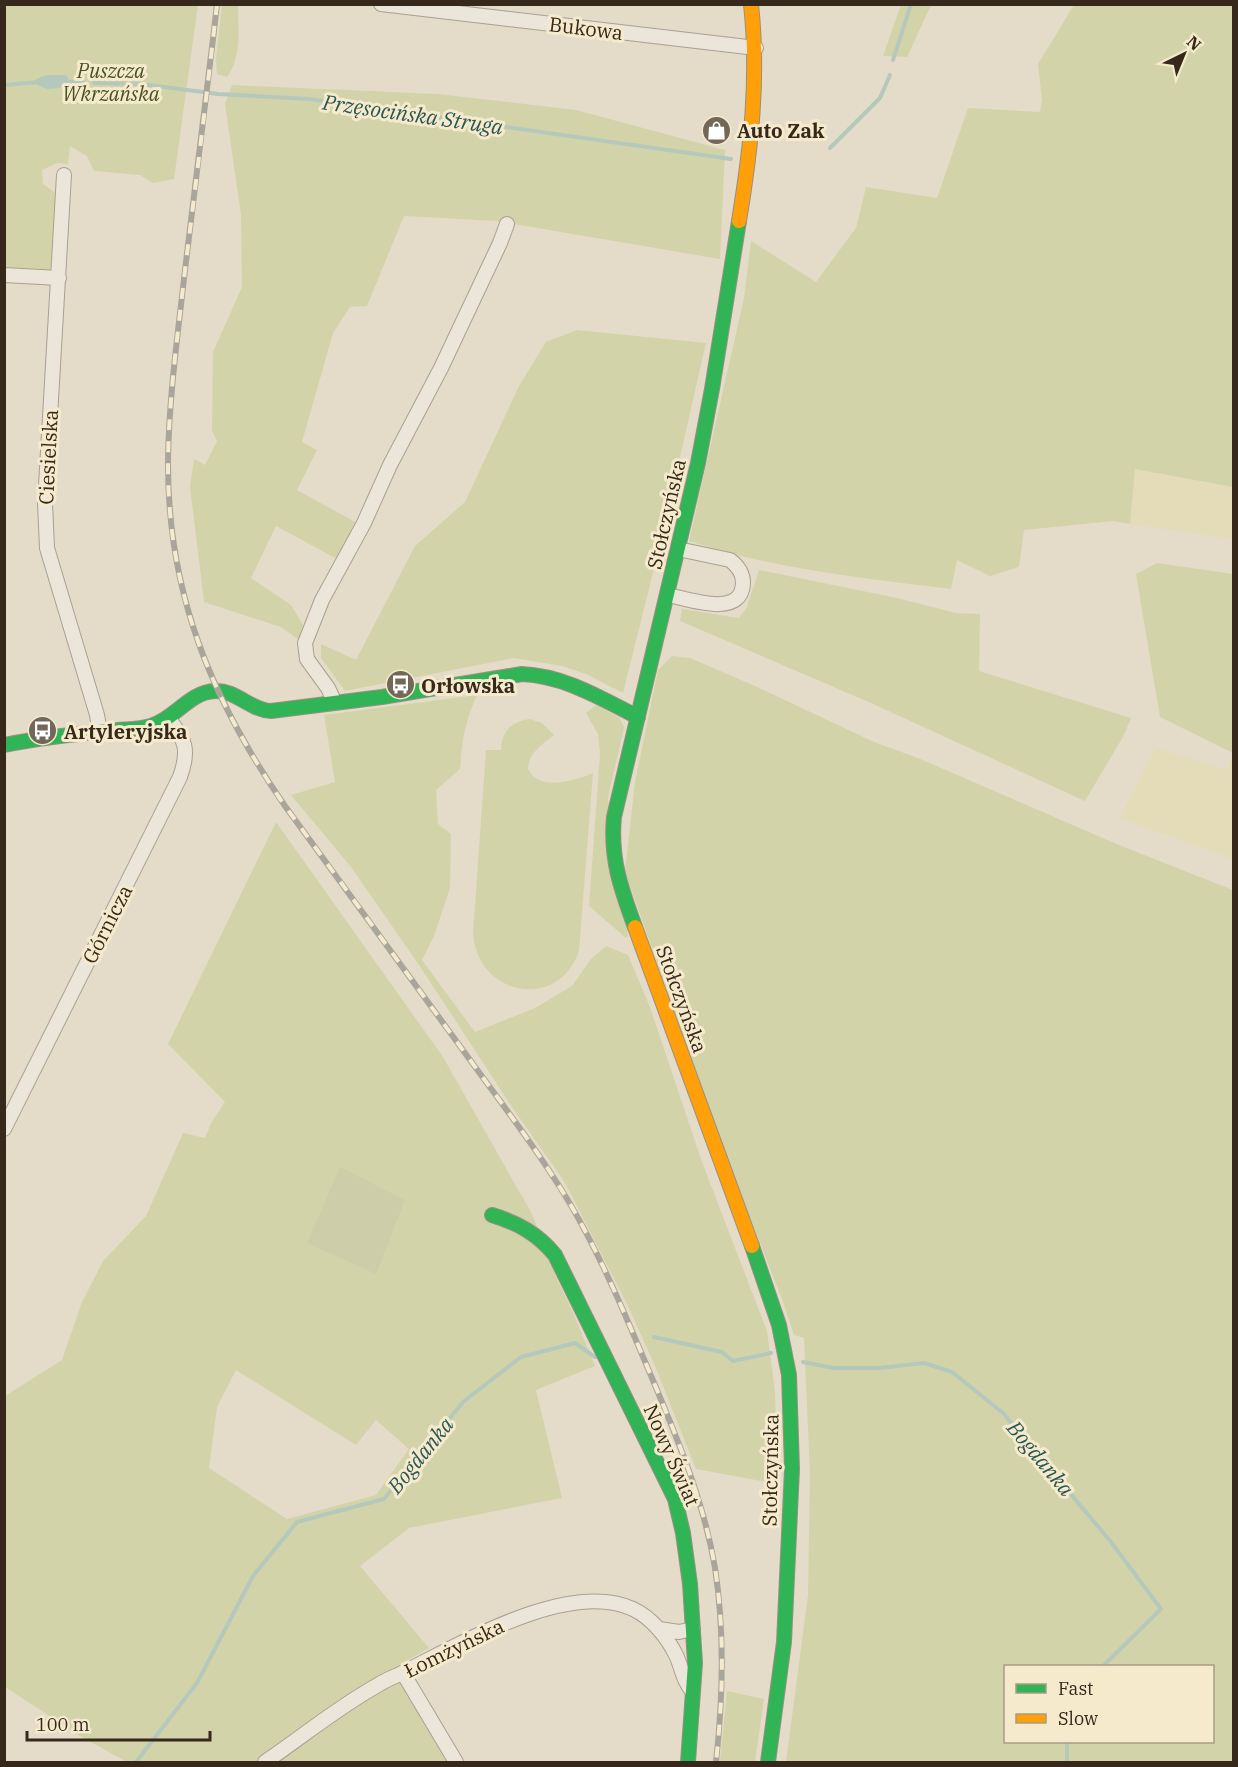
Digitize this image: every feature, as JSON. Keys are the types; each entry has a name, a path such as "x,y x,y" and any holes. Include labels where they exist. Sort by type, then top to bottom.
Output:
{"street":[{"name":"Bukowa","path":"381,4 756,48"},
{"name":"Stołczyńska","path":"751,4 756,48 753,135 702,443 613,822 614,861 619,883 769,1292 779,1324 789,1374 792,1469 784,1642 768,1762"},
{"name":"Ciesielska","path":"64,176 45,503 46,534 52,567 100,732"},
{"path":"335,703 328,688 307,659 304,648 306,641 322,600 360,532 390,465 441,368 507,224"},
{"path":"4,274 59,278"},
{"path":"668,595 719,605 734,601 742,590 743,580 736,564 678,549"},
{"path":"4,745 32,739 147,727 168,718 196,696 212,690 227,692 248,705 266,711 335,703 498,677 534,674 573,684 638,717"},
{"name":"Górnicza","path":"4,1129 180,777 184,764 185,744 182,735 168,718"},
{"name":"Nowy Świat","path":"492,1215 531,1230 541,1237 555,1255 675,1499 690,1584 695,1663 688,1762"},
{"name":"Łomżyńska","path":"265,1762 379,1684 502,1624 527,1615 574,1604 615,1603 633,1609 647,1618 659,1629 676,1655 684,1678 693,1692"},
{"path":"659,1629 679,1632 693,1629"},
{"path":"403,1673 456,1762"}],"shaded area":[{"path":"47,75 66,75 72,85 47,89 35,84 36,79"},
{"path":"1135,469 1233,487 1233,539 1130,524"},
{"path":"1156,748 1227,770 1233,756 1233,859 1120,818"}],"green space":[{"name":"Puszcza Wkrzańska","path":"4,5 198,5 174,179 153,183 140,175 94,171 87,156 70,146 68,164 57,163 42,170 43,184 58,195 52,271 5,269"},
{"path":"222,5 238,5 237,52 227,77 217,74 216,59"},
{"path":"901,5 931,5 907,57 883,56"},
{"path":"1074,5 1233,5 1233,487 1135,469 1130,524 1113,521 1024,530 1019,567 990,576 957,560 951,589 786,566 689,541 744,298 751,241 816,282 856,228 866,187 937,198 968,108 1040,112 1042,100 1038,64"},
{"path":"232,85 438,94 576,110 725,150 720,259 496,221 404,216 367,306 350,307 333,333 302,442 317,450 297,490 355,522 337,559 276,526 251,578 291,605 303,625 299,640 281,627 204,602 190,487 194,459 205,465 217,441 212,431 213,352 242,287 241,215 225,104"},
{"path":"577,330 706,343 659,549 623,693 586,674 562,666 514,658 345,691 321,658 321,644 356,660 415,546 465,502 519,386 546,342"},
{"path":"1157,563 1233,574 1233,753 1160,717 1136,574"},
{"path":"759,570 897,598 956,613 980,614 979,671 1131,718 1124,735 1085,801 871,703 680,621 682,609 739,618 747,607"},
{"path":"672,656 690,658 874,742 918,758 1119,845 1233,890 1233,1762 786,1762 808,1595 810,1473 804,1338 794,1335 725,1154 625,872 635,782 658,670"},
{"path":"477,695 465,731 460,769 436,790 438,824 451,834 450,888 434,936 422,960 475,1032 535,1008 572,986 591,959 606,946 628,955 650,1007 702,1162 767,1331 775,1392 778,1484 696,1469 655,1366 628,1306 564,1181 351,867 291,795 335,782 324,715"},
{"path":"596,705 620,718 624,728 608,798 628,936 626,938 589,906 600,754 598,734 586,713"},
{"path":"530,719 542,723 554,735 537,749 531,758 528,769 533,776 540,780 558,783 593,773 579,951 569,970 554,983 537,989 520,988 503,982 488,971 478,954 473,933 486,750 501,750 503,738 509,728 518,722"},
{"path":"276,822 443,1057 532,1214 595,1366 536,1390 562,1498 409,1528 360,1566 429,1648 394,1668 447,1762 127,1762 80,1736 5,1687 5,1396 62,1360 82,1302 103,1261 146,1216 183,1133 205,1138 212,1121 225,1102 168,1044","holes":["236,1370 356,1445 376,1420 409,1449 376,1495 287,1519 209,1468 217,1407"]},
{"path":"340,1167 405,1200 376,1274 307,1243"},
{"path":"727,1691 764,1699 755,1762 720,1762"}],"waterway":[{"name":"Przęsocińska Struga","path":"893,60 911,4"},
{"name":"Przęsocińska Struga","path":"830,148 880,98 890,75"},
{"name":"Przęsocińska Struga","path":"4,85 40,82"},
{"name":"Przęsocińska Struga","path":"68,82 83,82"},
{"name":"Przęsocińska Struga","path":"94,83 141,84 218,94 309,99 731,159"},
{"name":"Bogdanka","path":"654,1337 722,1352 733,1361 771,1353"},
{"name":"Bogdanka","path":"136,1762 197,1683 253,1576 297,1522 384,1499 463,1402 521,1357 575,1343 595,1357"},
{"name":"Bogdanka","path":"803,1362 834,1368 880,1368 924,1363 952,1372 1003,1413 1111,1542 1161,1609 1104,1665"},
{"name":"Bogdanka","path":"1067,1743 1067,1762"}],"railway":[{"path":"217,4 177,341 169,436 170,508 175,555 185,599 198,642 215,684 259,766 285,806 543,1161 581,1223 613,1289 680,1448 697,1495 710,1543 718,1592 722,1641 716,1762"}],"traffic: fast":[{"path":"635,927 615,860 614,817 698,463 739,221"},
{"path":"4,745 146,727 160,723 197,696 215,691 230,694 263,710 271,711 382,697 522,674 568,683 638,717"},
{"path":"492,1215 527,1230 555,1255 675,1499 683,1533 690,1584 695,1663 688,1762"},
{"path":"752,1246 779,1325 789,1375 792,1469 784,1642 768,1762"}],"traffic: slow":[{"path":"739,221 747,167 754,86 751,4"},
{"path":"635,927 752,1246"}],"place":[{"name":"Auto Zak","path":"716,130"},
{"name":"Orłowska","path":"400,685"},
{"name":"Artyleryjska","path":"43,731"}]}
